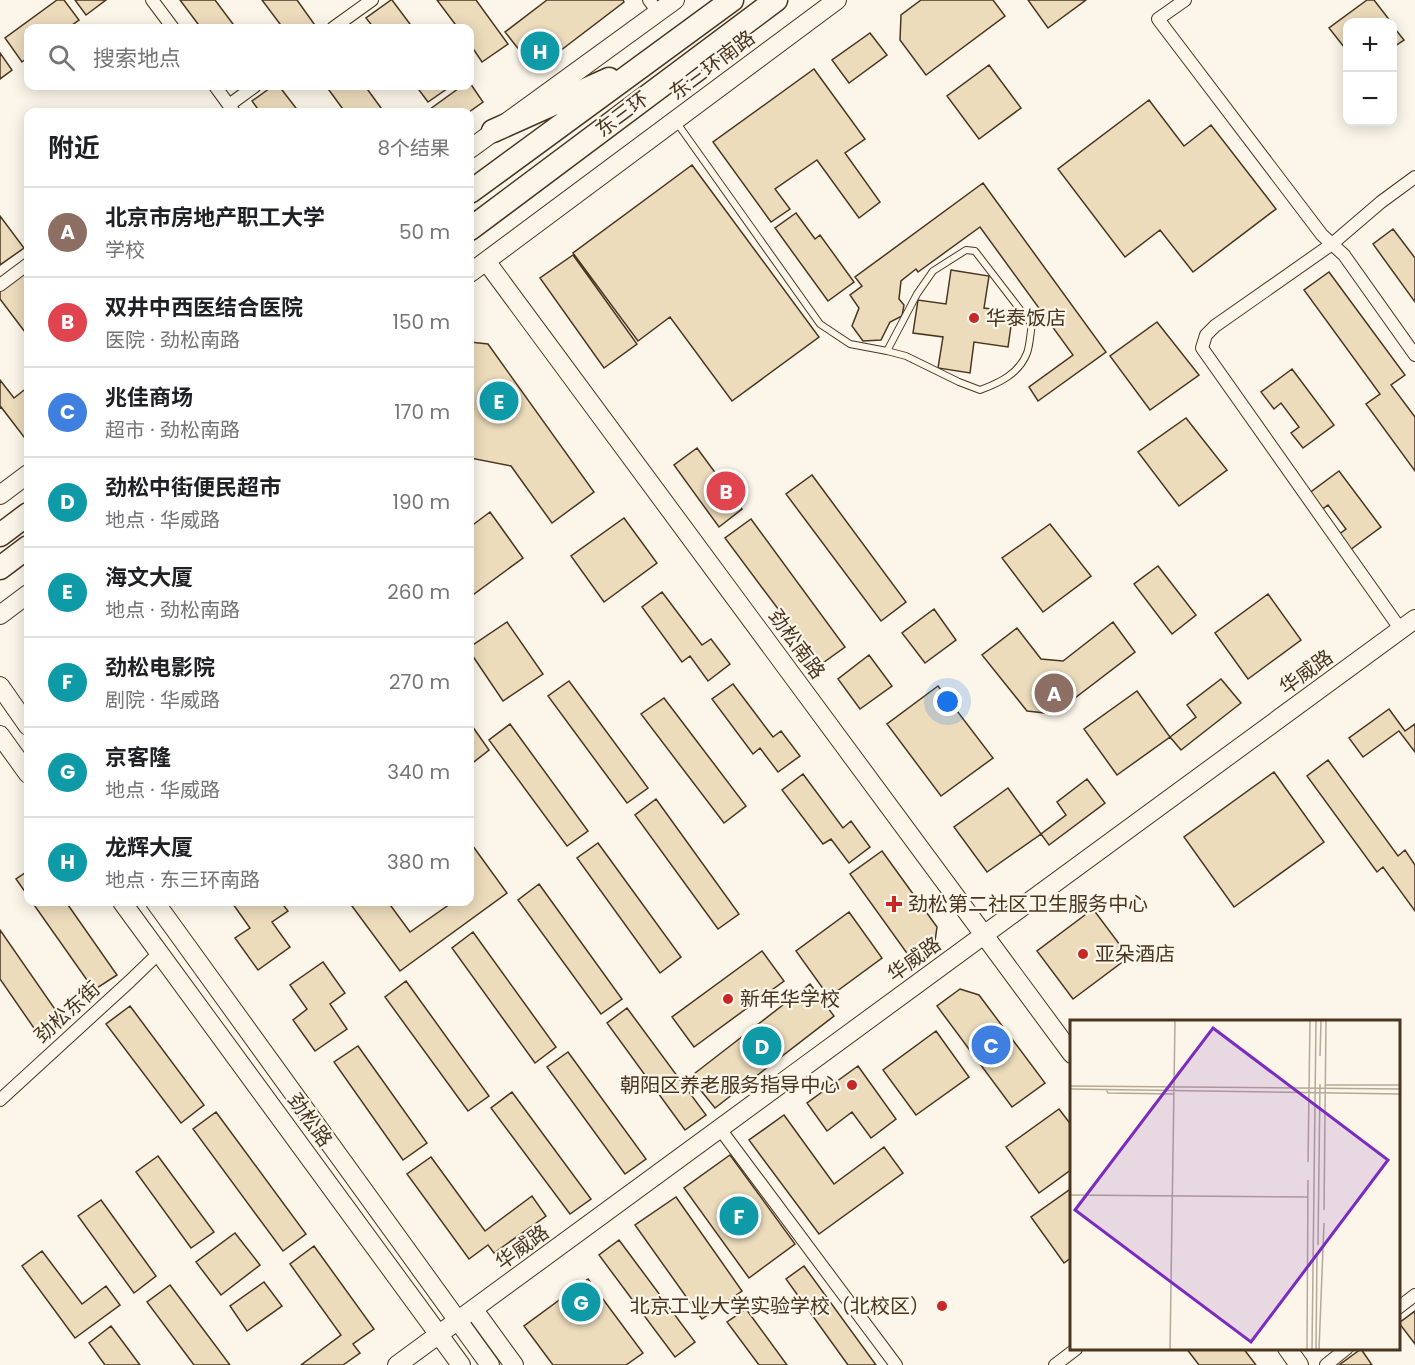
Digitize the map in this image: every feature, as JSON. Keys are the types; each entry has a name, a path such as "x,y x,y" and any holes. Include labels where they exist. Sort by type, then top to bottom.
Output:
{"highway":[{"name":"东三环","path":"474,189 732,0"},
{"name":"东三环","path":"474,226 776,0"},
{"path":"493,131 654,58"},
{"path":"474,230 490,214"},
{"path":"0,535 24,517"},
{"path":"0,568 24,550"}],"street":[{"path":"152,0 170,24"},
{"path":"339,24 372,0"},
{"path":"474,146 653,6 675,0"},
{"name":"东三环南路","path":"474,270 837,0"},
{"path":"1185,0 1158,19 1322,235 1344,255 1415,355"},
{"path":"217,90 231,108"},
{"path":"235,108 251,90"},
{"path":"1408,625 1202,348 1206,335 1215,326 1332,244 1381,202 1415,177"},
{"name":"劲松南路","path":"486,261 1070,1053"},
{"path":"0,285 24,267"},
{"path":"0,495 24,479"},
{"path":"0,615 24,597"},
{"name":"华威路","path":"397,1365 1408,625"},
{"path":"0,686 24,720"},
{"path":"0,735 24,768"},
{"name":"劲松路","path":"125,906 461,1365"},
{"name":"劲松路","path":"158,906 490,1365"},
{"name":"劲松东街","path":"0,1100 159,953"},
{"path":"720,1129 896,1365"},
{"path":"1400,1306 1415,1295"},
{"path":"474,1310 514,1365"},
{"path":"1055,1365 1075,1350"},
{"path":"1288,1350 1299,1365"},
{"path":"1326,1365 1345,1350"}],"lane":[{"path":"675,120 820,324 850,344 906,356 958,382 980,390 999,383 1017,370 1027,353 1032,325 975,251 966,250 933,272 917,294 887,351"}],"building":[{"path":"57,0 64,0 79,20 74,24 24,24"},
{"path":"75,0 106,0 86,15"},
{"path":"180,0 215,0 233,24 198,24"},
{"path":"262,0 297,0 314,24 280,24"},
{"path":"392,0 410,24 371,24 366,18"},
{"path":"437,0 476,0 508,44 482,62 474,50 474,24 455,24"},
{"path":"547,0 623,0 624,2 535,70 505,32"},
{"path":"921,0 993,0 1005,16 926,75 900,40 901,15"},
{"path":"1028,0 1086,0 1048,28"},
{"path":"1367,0 1374,0 1388,18 1343,18 1343,46 1329,28"},
{"path":"24,24 24,60 22,62 5,38"},
{"path":"1397,31 1404,40 1397,45"},
{"path":"870,33 887,55 849,83 832,60"},
{"path":"0,53 12,70 0,79"},
{"path":"989,65 1021,108 979,139 947,96"},
{"path":"814,69 865,139 845,153 880,202 859,218 817,160 775,189 790,209 771,222 713,142"},
{"path":"474,89 483,102 474,108 432,108 456,90"},
{"path":"267,90 282,90 296,108 257,108 252,101"},
{"path":"329,90 368,90 381,108 342,108"},
{"path":"419,90 445,90 428,102"},
{"path":"1149,100 1184,146 1211,125 1276,209 1193,272 1160,230 1125,257 1058,169"},
{"path":"692,165 819,337 732,401 670,317 638,341 573,253"},
{"path":"983,183 1106,352 1038,401 1029,387 1073,355 980,227 918,272 916,269 901,281 899,299 904,305 902,316 890,322 881,340 863,341 852,326 859,308 850,295 862,286 855,277"},
{"path":"796,213 815,239 820,235 854,282 828,301 775,228"},
{"path":"0,216 24,248 0,265"},
{"path":"1393,229 1415,258 1415,302 1373,244"},
{"path":"573,255 637,344 604,368 540,278"},
{"path":"21,270 24,275 24,331 0,299 0,286"},
{"path":"951,270 989,276 984,308 1013,312 1008,347 974,342 970,373 938,368 943,337 913,333 918,300 946,304"},
{"path":"1329,272 1405,375 1391,385 1415,417 1415,471 1366,404 1380,394 1304,290"},
{"path":"1157,322 1199,375 1150,410 1110,356"},
{"path":"474,342 488,344 594,492 552,523 511,466 474,459"},
{"path":"1292,369 1334,425 1303,448 1291,433 1299,427 1281,403 1274,409 1261,392"},
{"path":"0,380 14,398 24,390 24,437 1,407"},
{"path":"1186,418 1227,470 1179,506 1138,452"},
{"path":"697,448 742,509 719,527 674,465"},
{"path":"1339,471 1381,527 1350,550 1338,535 1346,529 1328,505 1320,511 1308,494"},
{"path":"812,475 906,602 881,621 786,494"},
{"path":"490,512 523,558 474,594 474,524"},
{"path":"624,518 657,563 604,602 571,556"},
{"path":"751,519 845,647 820,665 725,538"},
{"path":"1050,524 1091,576 1043,612 1002,558"},
{"path":"1158,566 1196,615 1172,634 1134,584"},
{"path":"662,592 702,645 711,639 730,664 708,681 690,656 682,662 642,607"},
{"path":"1268,594 1301,640 1248,679 1215,633"},
{"path":"934,609 956,640 925,663 902,633"},
{"path":"507,622 543,674 503,701 474,658 474,644"},
{"path":"1113,622 1135,652 1054,714 1027,711 982,655 1017,628 1041,659 1063,661"},
{"path":"869,655 892,686 860,709 838,679"},
{"path":"1221,679 1241,703 1181,750 1170,737 1196,717 1187,705"},
{"path":"569,681 648,788 627,803 548,696"},
{"path":"733,684 773,737 781,731 800,756 778,772 760,748 753,754 712,699"},
{"path":"938,686 993,758 941,796 887,724"},
{"path":"1137,691 1170,737 1117,775 1084,729"},
{"path":"664,698 746,806 724,823 641,714"},
{"path":"1389,709 1405,731 1415,724 1415,752 1399,731 1363,757 1349,738"},
{"path":"510,724 588,831 567,846 489,740"},
{"path":"474,729 489,750 474,762"},
{"path":"1328,760 1398,856 1405,850 1415,865 1415,911 1383,867 1377,872 1307,776"},
{"path":"1274,772 1324,842 1234,907 1184,837"},
{"path":"803,774 843,828 851,821 870,847 849,863 831,839 823,844 782,790"},
{"path":"1087,779 1105,803 1049,845 1041,834 1066,815 1057,802"},
{"path":"1008,788 1041,834 987,872 954,827"},
{"path":"656,799 739,914 718,929 635,815"},
{"path":"598,843 681,957 660,973 577,858"},
{"path":"474,848 507,893 400,971 352,906 391,906 410,932 447,906 474,906"},
{"name":"劲松第二社区卫生服务中心","path":"882,851 937,927 934,948 914,963 850,874"},
{"path":"24,874 24,890 16,879"},
{"path":"539,884 622,999 601,1014 518,900"},
{"path":"35,906 69,906 117,975 94,990"},
{"path":"234,906 284,906 288,911 272,922 290,947 258,970 235,938 250,928"},
{"name":"亚朵酒店","path":"1093,909 1129,957 1073,999 1037,951"},
{"path":"849,912 882,958 829,997 796,951"},
{"path":"0,930 59,1015 36,1031 0,979"},
{"path":"473,932 556,1047 535,1063 452,948"},
{"name":"新年华学校","path":"762,951 784,981 694,1047 672,1017"},
{"path":"323,962 345,993 330,1004 347,1029 315,1051 293,1020 307,1009 290,985"},
{"path":"406,981 489,1096 468,1111 385,997"},
{"path":"810,984 834,1016 715,1108 690,1077"},
{"path":"960,989 979,995 1045,1083 1012,1107 937,1006"},
{"path":"130,1006 204,1105 181,1123 106,1024"},
{"path":"627,1008 706,1115 685,1130 607,1023"},
{"path":"936,1031 969,1077 916,1115 883,1070"},
{"path":"358,1046 427,1143 403,1160 334,1062"},
{"path":"568,1052 646,1159 625,1174 547,1067"},
{"name":"朝阳区养老服务指导中心","path":"858,1066 896,1119 871,1138 852,1112 827,1131 807,1103"},
{"path":"512,1092 591,1199 570,1214 491,1108"},
{"path":"1059,1109 1070,1123 1070,1170 1039,1193 1006,1147"},
{"path":"216,1112 306,1234 283,1251 193,1129"},
{"path":"784,1115 834,1184 884,1147 903,1173 819,1234 749,1140"},
{"path":"730,1155 795,1244 749,1278 684,1188"},
{"path":"158,1156 214,1232 191,1248 136,1172"},
{"path":"431,1157 485,1231 532,1196 546,1216 494,1253 488,1245 469,1259 407,1174"},
{"path":"1070,1189 1070,1258 1064,1263 1031,1217"},
{"path":"676,1197 742,1291 702,1319 635,1225"},
{"path":"101,1200 156,1276 134,1293 78,1216"},
{"path":"235,1233 260,1265 221,1295 196,1262"},
{"path":"619,1240 695,1342 675,1357 599,1255"},
{"path":"314,1246 374,1329 353,1344 360,1353 343,1365 301,1365 341,1335 290,1264"},
{"path":"42,1251 82,1304 106,1286 120,1305 75,1338 22,1266"},
{"path":"804,1266 876,1365 848,1365 786,1279"},
{"path":"588,1279 643,1353 626,1365 553,1365 524,1326"},
{"path":"264,1282 282,1306 247,1331 230,1306"},
{"path":"170,1285 230,1365 194,1365 147,1302"},
{"path":"746,1309 787,1365 759,1365 727,1322"},
{"path":"1415,1311 1415,1344 1400,1324"},
{"path":"111,1326 140,1365 105,1365 89,1343"},
{"path":"1188,1350 1245,1350 1256,1365 1199,1365"},
{"path":"1362,1350 1372,1365 1339,1365"}],"place":[{"name":"龙辉大厦","path":"540,51"},
{"name":"华泰饭店","path":"974,318"},
{"name":"海文大厦","path":"499,401"},
{"name":"双井中西医结合医院","path":"726,491"},
{"name":"北京市房地产职工大学","path":"1054,693"},
{"name":"劲松第二社区卫生服务中心","path":"894,904"},
{"name":"亚朵酒店","path":"1083,954"},
{"name":"新年华学校","path":"728,999"},
{"name":"兆佳商场","path":"991,1045"},
{"name":"劲松中街便民超市","path":"762,1046"},
{"name":"朝阳区养老服务指导中心","path":"852,1085"},
{"name":"劲松电影院","path":"739,1216"},
{"name":"京客隆","path":"581,1302"},
{"name":"北京工业大学实验学校（北校区）","path":"942,1306"}]}
